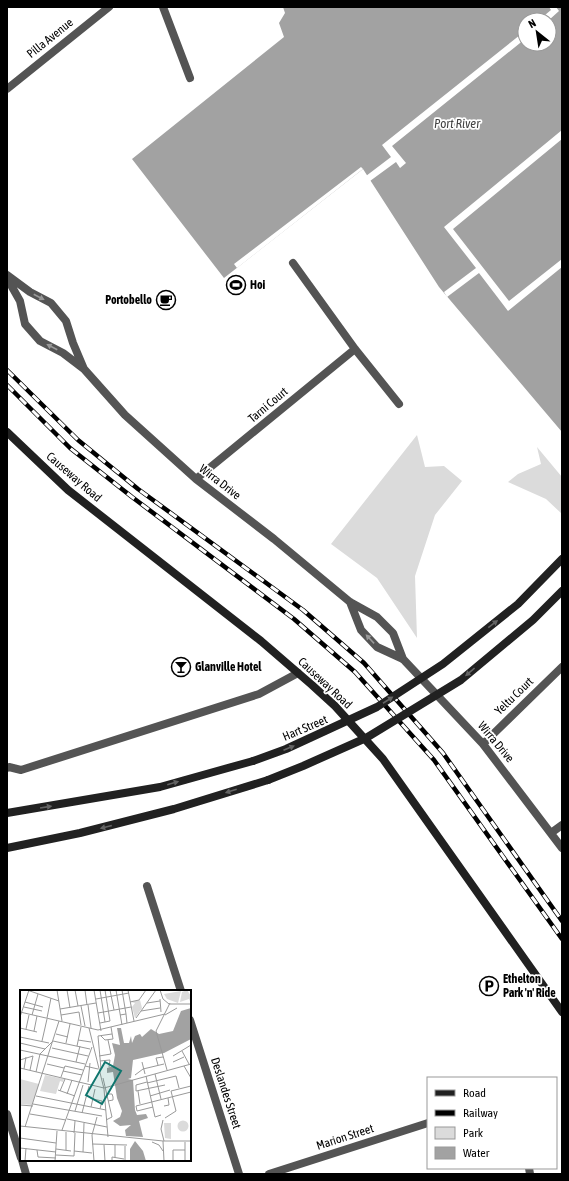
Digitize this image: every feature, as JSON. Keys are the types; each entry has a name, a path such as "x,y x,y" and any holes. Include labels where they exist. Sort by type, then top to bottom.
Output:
{"main road":[{"name":"Causeway Road","path":"8,434 68,490 261,641 334,706 383,759 562,1012"},
{"name":"Hart Street","path":"7,813 160,787 253,761 286,749 354,719 383,703 443,664 518,604 562,559"},
{"path":"7,848 80,833 166,811 268,780 304,766 366,738 461,680 533,620 562,590"}],"street":[{"name":"Pilla Avenue","path":"7,89 109,7"},
{"path":"163,7 190,78"},
{"path":"293,263 355,349 399,404"},
{"name":"Wirra Drive","path":"7,277 30,292 51,303 66,321 84,369"},
{"name":"Wirra Drive","path":"7,277 20,301 25,324 40,340 63,353 84,369 125,415 196,479 274,539 350,602 377,617 393,633 403,659"},
{"name":"Tarni Court","path":"196,479 355,349"},
{"name":"Wirra Drive","path":"350,602 361,630 376,646 403,659 483,744 562,848"},
{"name":"Yeltu Court","path":"483,744 562,667"},
{"path":"8,766 21,770 259,694 298,673"},
{"path":"551,833 562,825"},
{"path":"147,886 181,990"},
{"name":"Deslandes Street","path":"191,1023 239,1174"},
{"path":"7,1114 20,1156"},
{"name":"Marion Street","path":"269,1174 427,1123"},
{"path":"22,1161 26,1174"}],"green space":[{"path":"417,435 425,467 444,466 462,481 435,515 415,576 417,638 377,578 331,544"},
{"path":"537,447 562,477 562,514 546,499 508,482 518,474 541,464"}],"water":[{"name":"Port River","path":"283,7 562,7 562,432 439,287 363,169 224,278 132,159 284,37 279,23 285,13"}],"pier":[{"path":"549,7 556,7 559,11 557,13 549,12 551,10"},
{"path":"517,37 517,45 392,146 406,163 400,168 396,162 370,181 366,176 391,157 382,145"},
{"path":"562,130 562,139 453,229 509,301 562,259 562,267 508,311 479,273 447,297 444,292 476,268 444,227"},
{"path":"361,167 363,169 237,268 234,264"}],"railway":[{"path":"7,370 78,440 138,489 303,610 364,663 443,753 562,921"},
{"path":"7,385 70,448 132,497 294,619 355,672 434,760 562,939"}],"place":[{"name":"Hoi","path":"236,285"},
{"name":"Portobello","path":"166,300"},
{"name":"Glanville Hotel","path":"181,667"},
{"name":"Ethelton Park 'n' Ride","path":"489,986"}]}
